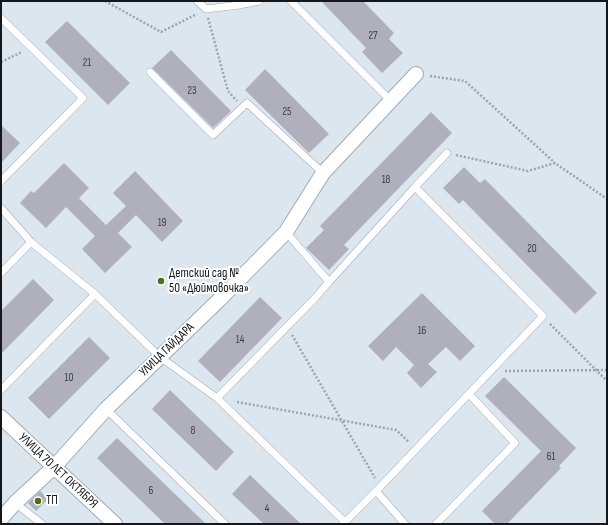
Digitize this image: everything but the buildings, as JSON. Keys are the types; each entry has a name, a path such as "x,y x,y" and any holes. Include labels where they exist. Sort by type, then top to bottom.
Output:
{"street":[{"name":"УЛИЦА ГАЙДАРА","path":"1,519 54,467 106,409 219,300 286,232 323,173 416,74"},
{"name":"УЛИЦА 70 ЛЕТ ОКТЯБРЯ","path":"1,417 115,524"}],"lane":[{"path":"197,1 206,9 259,1"},
{"path":"291,1 391,100"},
{"path":"1,18 83,98 1,181"},
{"path":"150,72 213,135 247,103 323,173"},
{"path":"217,398 316,297 328,282 447,153"},
{"path":"1,208 31,242 95,294 160,358 217,398 344,523 491,372 543,316 415,187"},
{"path":"286,232 328,282"},
{"path":"1,273 31,242"},
{"path":"1,390 95,294"},
{"path":"436,524 515,443 469,394"},
{"path":"106,409 225,524"},
{"path":"378,489 405,524"},
{"path":"15,504 42,524"}],"path":[{"path":"105,1 161,32 206,9 228,91 242,107"},
{"path":"1,62 31,47"},
{"path":"416,74 465,81 555,163 607,199"},
{"path":"447,153 528,172 555,163"},
{"path":"543,316 607,381"},
{"path":"287,327 378,489"},
{"path":"491,372 607,370"},
{"path":"217,398 396,430 416,449"}],"place":[{"name":"Детский сад № 50 «Дюймовочка»","path":"161,281"},
{"name":"ТП","path":"38,501"}]}
